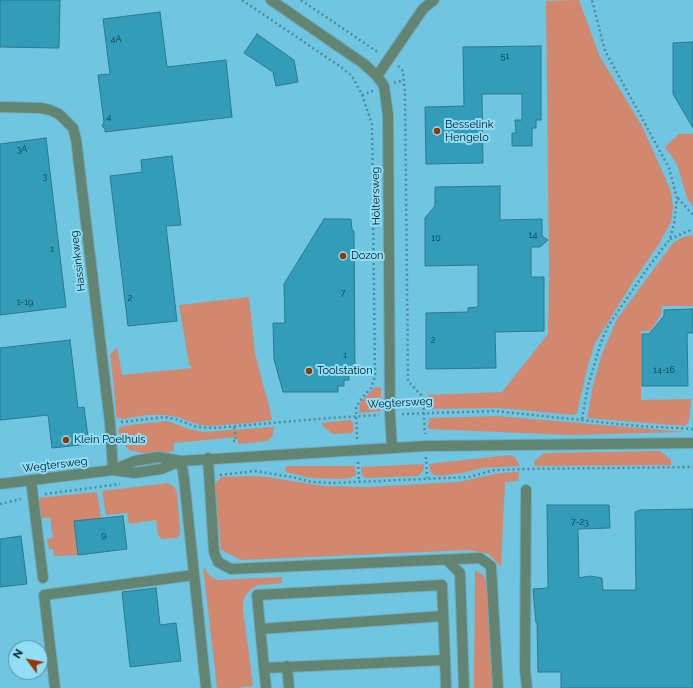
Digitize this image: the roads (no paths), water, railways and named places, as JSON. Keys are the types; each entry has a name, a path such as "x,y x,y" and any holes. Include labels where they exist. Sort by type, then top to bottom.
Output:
{"street":[{"name":"Höltersweg","path":"271,0 360,60 377,76 384,86 388,115 390,414 392,448"},
{"path":"377,76 423,9 434,0"},
{"name":"Hassinkweg","path":"0,107 40,108 50,110 59,114 73,128 76,139 110,423 113,470"},
{"name":"Wegtersweg","path":"0,484 113,470 134,473 161,469 181,461 208,458 392,448 693,443"},
{"path":"208,458 214,552 218,562 231,569 480,558 491,566 498,688"},
{"path":"181,461 206,688"},
{"path":"31,480 43,578"},
{"path":"526,490 524,670 528,688"},
{"path":"447,560 460,573 464,688"},
{"path":"55,688 44,595 194,575"},
{"path":"266,688 257,595 442,586 446,688"},
{"path":"260,629 443,616"},
{"path":"264,668 445,660"},
{"path":"287,666 289,688"}],"place":[{"name":"Besselink Hengelo","path":"437,131"},
{"name":"Dozon","path":"343,256"},
{"name":"Toolstation","path":"309,371"},
{"name":"Klein Poelhuis","path":"66,440"}]}
